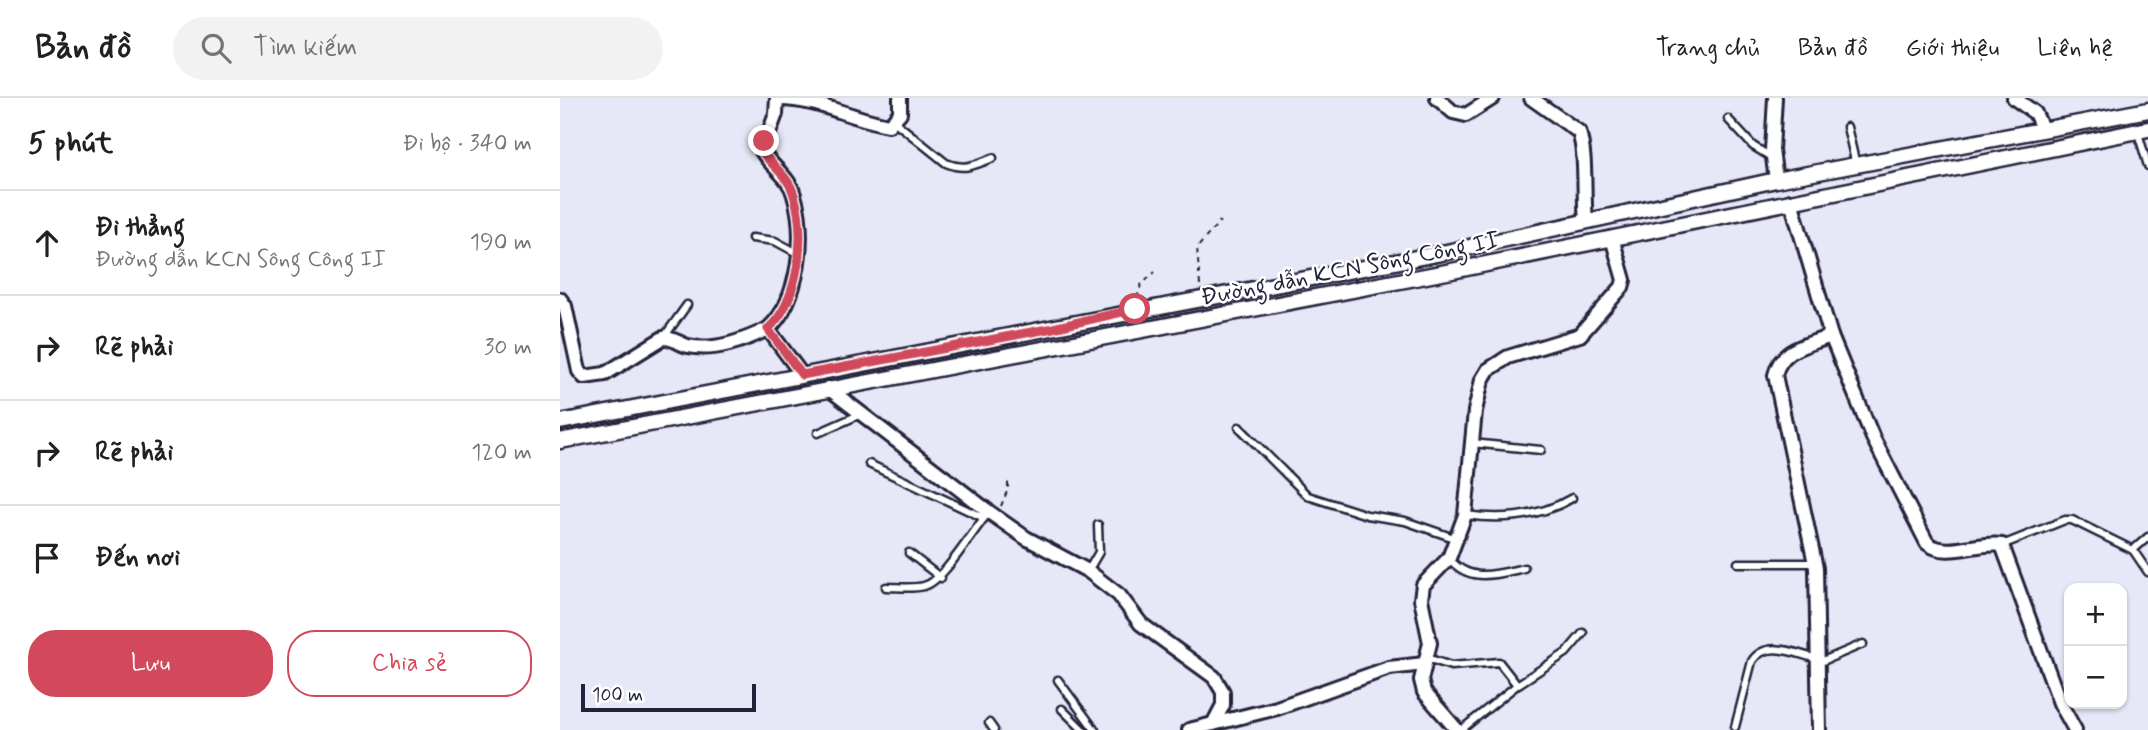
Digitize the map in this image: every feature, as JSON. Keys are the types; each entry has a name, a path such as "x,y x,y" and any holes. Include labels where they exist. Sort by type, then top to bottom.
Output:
{"street":[{"path":"560,298 579,371 584,377 605,374 663,338 671,338 688,346 708,347 749,338 768,329 777,321 801,255 794,194 781,172 762,151 776,114 777,98 809,101 859,120 889,125 895,122 900,113 900,98"},
{"path":"1437,98 1445,108 1466,115 1493,98"},
{"path":"1531,98 1579,132 1584,158 1582,182 1586,221"},
{"path":"1775,98 1773,158 1776,180"},
{"path":"2014,98 2035,113 2043,130"},
{"name":"Đường dẫn KCN Sông Công II","path":"560,422 1135,309 1442,253 1776,180 2148,110"},
{"name":"Đường dẫn KCN Sông Công II","path":"560,442 828,388 971,365 2143,130"},
{"path":"1990,141 1994,159"},
{"path":"1791,201 1831,336 1873,438 1927,543 1936,550 1990,543 2002,545 2015,587 2060,703 2075,730"},
{"path":"1459,730 1424,692 1421,680 1430,643 1421,599 1423,586 1449,558 1465,515 1482,380 1488,370 1522,350 1580,335 1615,299 1624,280 1612,238"},
{"path":"768,329 802,375"},
{"path":"1819,730 1815,564 1775,375 1778,361 1787,352 1831,336"},
{"path":"967,343 971,365"},
{"path":"828,388 989,515 1088,571 1119,595 1141,624 1214,677 1223,692 1223,705 1213,724"},
{"path":"1189,730 1277,708 1389,668 1425,661"}],"lane":[{"path":"1728,119 1753,146 1773,158"},
{"path":"895,122 946,163 956,167 967,168 993,158"},
{"path":"1847,127 1856,165"},
{"path":"2143,130 2148,166"},
{"path":"752,238 775,241 801,255"},
{"path":"663,338 687,305"},
{"path":"818,433 862,413"},
{"path":"1239,427 1308,496 1367,515 1405,521 1457,539"},
{"path":"1472,443 1541,450"},
{"path":"869,464 989,515 941,578 923,586 886,587"},
{"path":"1465,515 1515,517 1554,509 1572,498"},
{"path":"2002,545 2065,520 2105,535 2133,550 2148,572"},
{"path":"1088,571 1099,552 1098,525"},
{"path":"2133,550 2148,537"},
{"path":"909,553 941,578"},
{"path":"1449,558 1460,570 1485,577 1524,568"},
{"path":"1738,563 1815,564"},
{"path":"1459,730 1517,685 1566,653 1583,633"},
{"path":"1735,727 1752,661 1757,654 1772,649 1818,661 1863,644"},
{"path":"1425,661 1460,666 1499,662 1517,685"},
{"path":"1058,680 1095,730"},
{"path":"1062,709 1083,730"},
{"path":"989,723 994,730"}],"path":[{"path":"1202,297 1197,269 1198,248 1220,220"},
{"path":"1135,309 1140,285 1155,272"},
{"path":"989,515 1005,501 1008,480"}],"route":[{"path":"764,141 762,151 781,172 794,194 801,255 777,321 768,329 802,375 1053,328 1135,309"}]}
